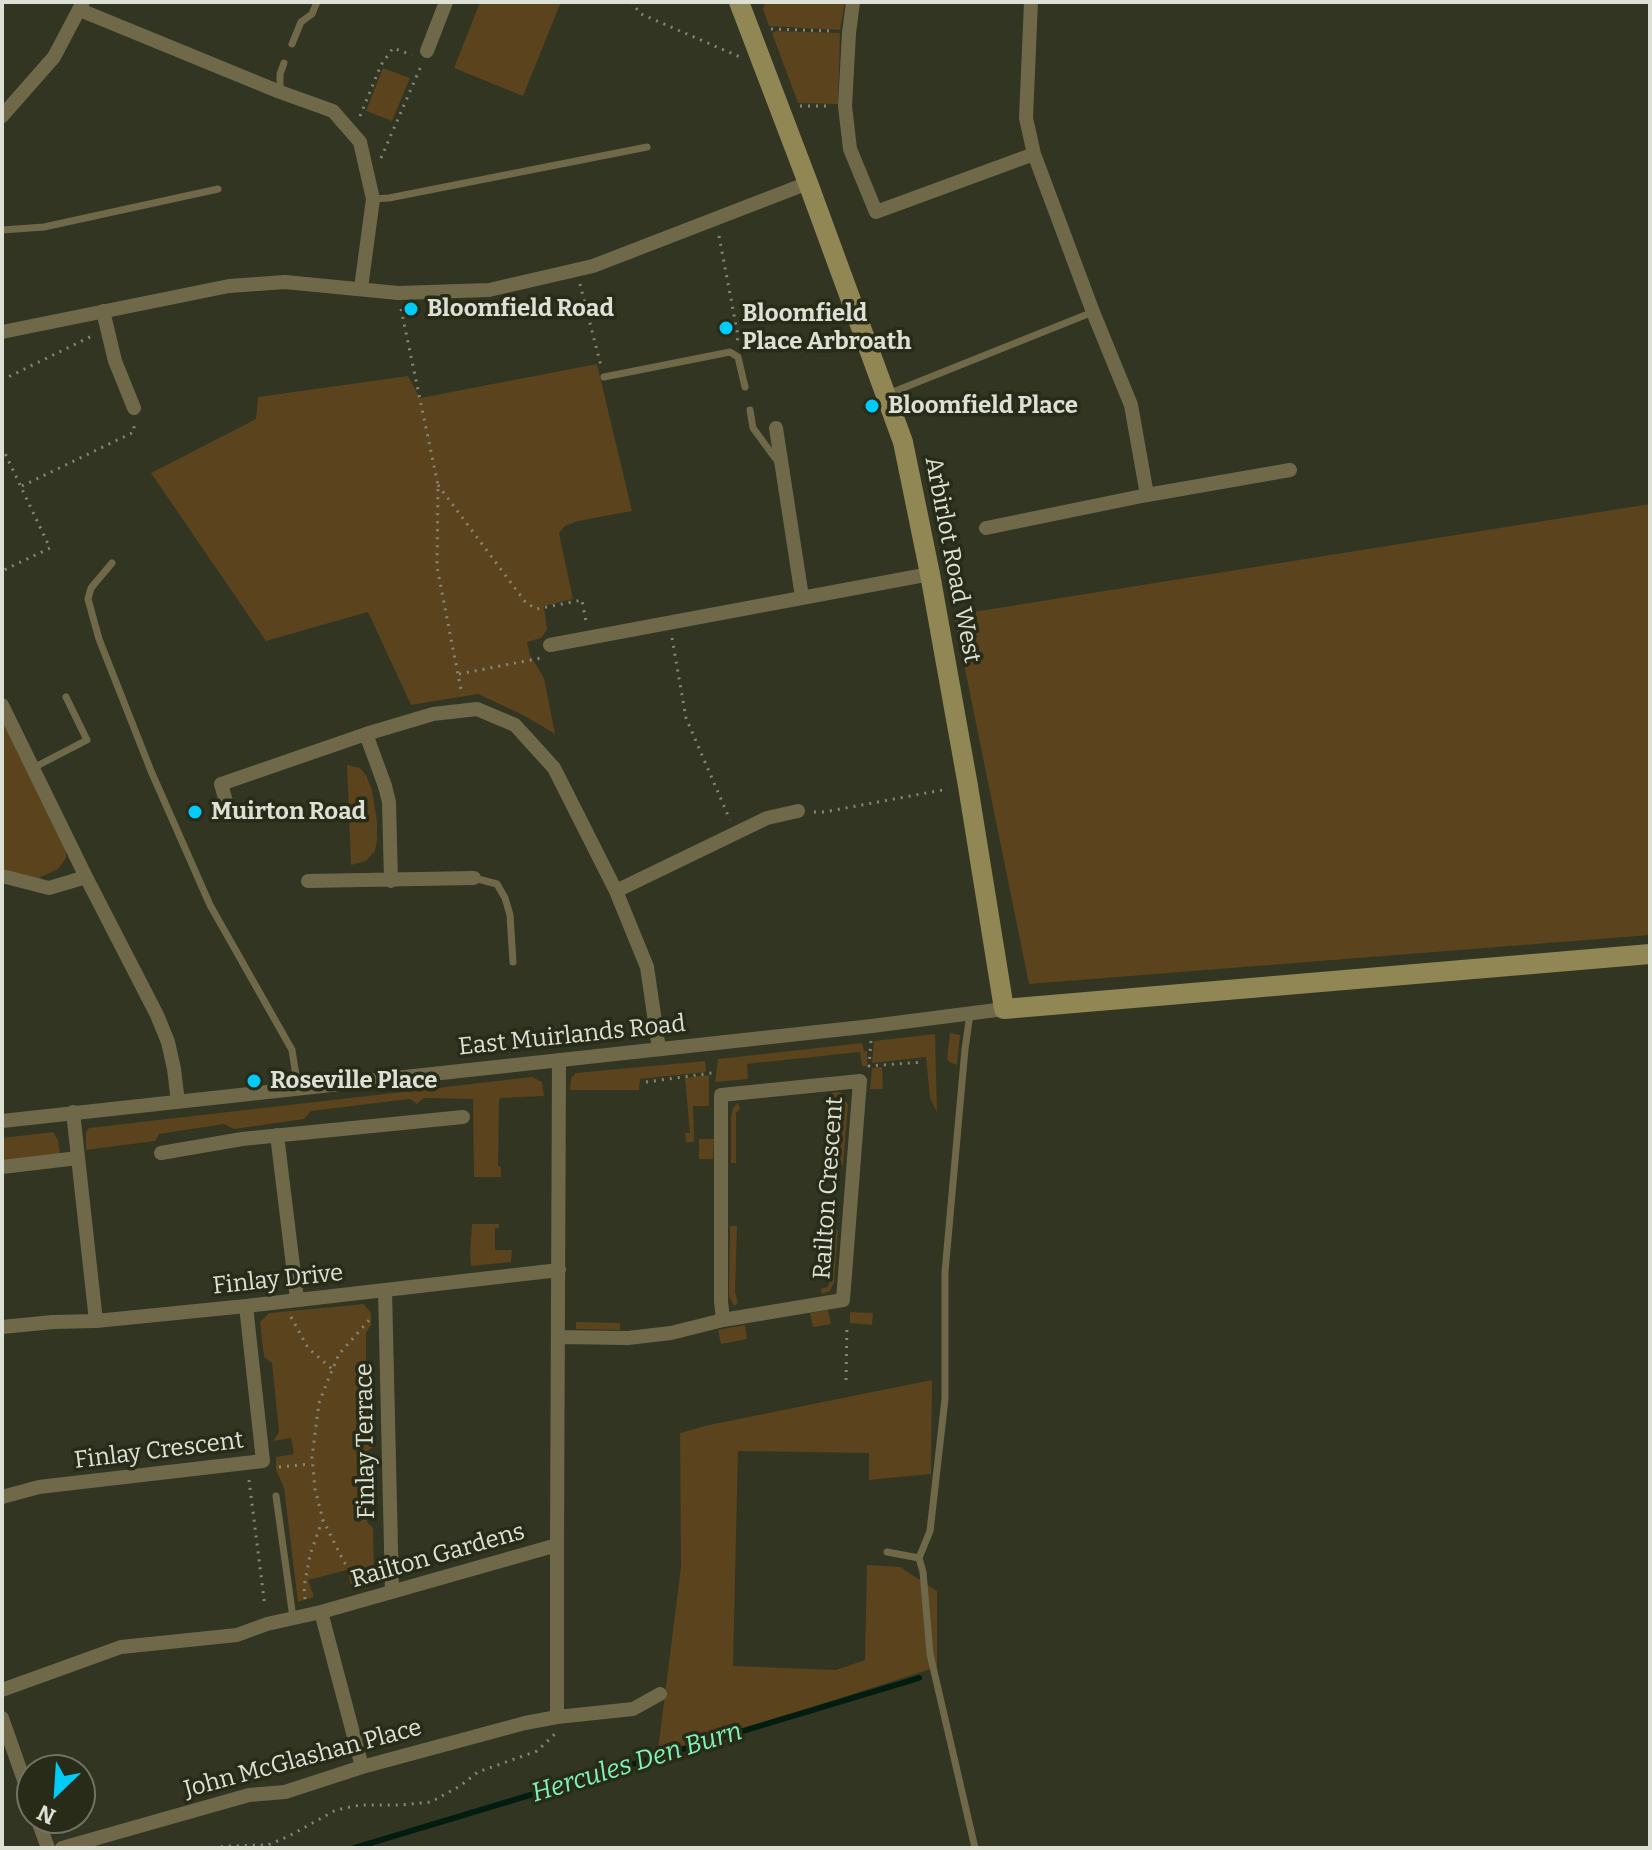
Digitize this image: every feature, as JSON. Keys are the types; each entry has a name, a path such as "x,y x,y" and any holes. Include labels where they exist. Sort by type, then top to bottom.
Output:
{"main road":[{"name":"Arbirlot Road West","path":"739,2 903,442 968,786 1004,1009"},
{"path":"1004,1009 1650,954"}],"street":[{"path":"425,55 446,2"},
{"path":"853,2 845,106 850,149 876,212 1034,154"},
{"path":"1031,2 1026,118 1034,154 1131,405 1147,495"},
{"path":"5,107 54,57 82,6 280,92 333,111 360,142 373,199 361,288"},
{"path":"2,332 229,286 285,282 398,293 489,290 593,266 808,183"},
{"path":"103,311 115,361 134,408"},
{"path":"776,428 802,597"},
{"path":"986,528 1290,470"},
{"path":"550,645 930,574"},
{"path":"2,705 163,1029 174,1069 178,1102"},
{"path":"227,805 221,784 433,714 477,709 515,725 554,768 616,891 647,967 659,1049"},
{"path":"366,734 389,802 391,881"},
{"path":"616,891 767,818 798,811"},
{"path":"2,876 49,888 86,877"},
{"path":"308,881 474,878"},
{"name":"East Muirlands Road","path":"2,1121 1004,1009"},
{"name":"Railton Gardens","path":"2,1690 121,1647 237,1635 267,1624 557,1545 559,1060"},
{"name":"Railton Crescent","path":"559,1337 628,1338 671,1333 723,1320 843,1300 860,1081 721,1095 723,1320"},
{"path":"73,1112 96,1321"},
{"path":"161,1153 242,1139 463,1117"},
{"path":"277,1135 293,1300"},
{"path":"2,1167 78,1158"},
{"name":"Finlay Drive","path":"2,1327 246,1306 559,1270"},
{"name":"Finlay Terrace","path":"385,1290 392,1591"},
{"name":"Finlay Crescent","path":"2,1497 39,1487 263,1461 246,1306"},
{"path":"557,1545 557,1717"},
{"path":"307,1615 362,1767"},
{"name":"John McGlashan Place","path":"62,1848 249,1795 285,1792 362,1767 525,1723 633,1709 660,1694"},
{"path":"2,1718 16,1758"}],"lane":[{"path":"292,44 301,22 312,14 317,2"},
{"path":"280,92 280,74 284,63"},
{"path":"373,199 647,147"},
{"path":"2,230 44,227 218,189"},
{"path":"886,395 1093,312"},
{"path":"604,377 730,352 738,357 745,387"},
{"path":"750,410 753,428 781,467"},
{"path":"112,563 91,588 88,599 99,639 151,771 210,905 292,1050 298,1088"},
{"path":"33,768 87,740 66,697"},
{"path":"474,878 497,884 505,898 510,915 513,962"},
{"path":"970,1014 945,1272 945,1399 930,1531 919,1558 930,1654 975,1848"},
{"path":"276,1496 307,1615"},
{"path":"887,1552 919,1558"}],"path":[{"path":"631,2 641,14 744,59 761,57"},
{"path":"751,32 770,29 849,33"},
{"path":"350,131 357,124 381,65 393,48 425,55 383,157 367,171"},
{"path":"781,109 804,105 845,106"},
{"path":"719,236 738,336 734,353"},
{"path":"580,285 604,377"},
{"path":"398,293 438,485 437,567 464,710"},
{"path":"2,380 107,331"},
{"path":"21,487 134,432 134,408"},
{"path":"2,449 50,548 2,571"},
{"path":"438,485 529,605 537,609 582,600 589,636"},
{"path":"670,622 686,718 736,833"},
{"path":"459,674 546,657 550,645"},
{"path":"798,811 824,812 968,786"},
{"path":"872,1026 869,1066 923,1062"},
{"path":"646,1082 712,1073"},
{"path":"293,1300 291,1318 301,1337 313,1354 333,1370"},
{"path":"366,1599 323,1520 315,1489 312,1457 319,1403 339,1354 371,1318 385,1315"},
{"path":"846,1380 847,1324"},
{"path":"246,1464 267,1624"},
{"path":"307,1615 304,1587 310,1555 323,1520"},
{"path":"213,1848 268,1845 336,1810 360,1805 431,1802 478,1772 537,1751 556,1735 557,1717"}],"shaded area":[{"path":"480,2 561,2 523,96 454,68"},
{"path":"765,2 845,2 840,30 769,26 763,9"},
{"path":"772,33 840,33 838,104 798,103"},
{"path":"383,68 410,78 392,121 366,111"},
{"path":"597,364 632,511 578,521 565,526 559,533 573,599 544,606 547,630 541,638 527,642 530,655 544,678 555,734 478,694 411,705 368,612 266,641 151,473 256,419 258,397 408,376 420,398"},
{"path":"1650,504 1650,935 1029,984 954,615"},
{"path":"2,717 66,850 66,858 58,869 39,878 21,878 2,871"},
{"path":"347,765 360,768 366,775 377,821 375,851 366,861 351,865"},
{"path":"950,1033 960,1035 957,1065 947,1058"},
{"path":"935,1034 937,1112 930,1098 926,1057 872,1063 874,1041"},
{"path":"862,1043 864,1051 867,1051 867,1066 862,1066 860,1052 747,1064 748,1079 715,1082 718,1059"},
{"path":"705,1061 706,1072 640,1079 639,1090 570,1090 571,1078 576,1073"},
{"path":"882,1067 883,1089 870,1089 872,1068"},
{"path":"709,1075 709,1106 693,1106 694,1142 686,1142 685,1133 690,1133 685,1078"},
{"path":"532,1077 542,1082 544,1096 500,1098 499,1101 498,1166 501,1167 501,1177 474,1177 473,1099 424,1098 417,1104 410,1099 311,1111 304,1119 234,1129 224,1124 159,1134 155,1141 86,1150 86,1132 89,1128"},
{"path":"831,1093 842,1093 848,1105 843,1165 837,1164 842,1105 839,1099 833,1098"},
{"path":"738,1103 736,1163 731,1163 731,1117"},
{"path":"53,1132 60,1154 2,1161 2,1138"},
{"path":"699,1139 714,1139 713,1159 699,1159"},
{"path":"472,1224 499,1224 499,1228 495,1228 495,1250 512,1250 511,1262 471,1266"},
{"path":"730,1226 737,1226 735,1292 738,1303 734,1306 729,1296"},
{"path":"832,1229 838,1230 834,1282 830,1291 822,1294 821,1289 829,1285"},
{"path":"364,1304 371,1313 371,1325 366,1333 366,1402 371,1406 373,1447 367,1451 367,1522 373,1528 374,1575 370,1581 351,1585 347,1570 308,1580 314,1597 298,1602 284,1488 276,1470 276,1457 294,1454 291,1438 273,1441 279,1432 272,1363 264,1357 260,1322 269,1313"},
{"path":"828,1310 831,1324 813,1327 810,1313"},
{"path":"850,1312 873,1313 872,1325 850,1323"},
{"path":"576,1322 620,1323 620,1330 576,1329"},
{"path":"745,1325 747,1339 721,1344 718,1330"},
{"path":"932,1380 931,1474 869,1480 869,1453 738,1451 733,1666 836,1670 865,1660 867,1565 900,1567 937,1591 937,1667 660,1756 658,1750 681,1567 680,1433"}],"waterway":[{"name":"Hercules Den Burn","path":"354,1848 919,1678"}],"place":[{"name":"Bloomfield Road","path":"411,309"},
{"name":"Bloomfield Place Arbroath","path":"726,328"},
{"name":"Bloomfield Place","path":"872,406"},
{"name":"Muirton Road","path":"195,812"},
{"name":"Roseville Place","path":"254,1081"}]}
